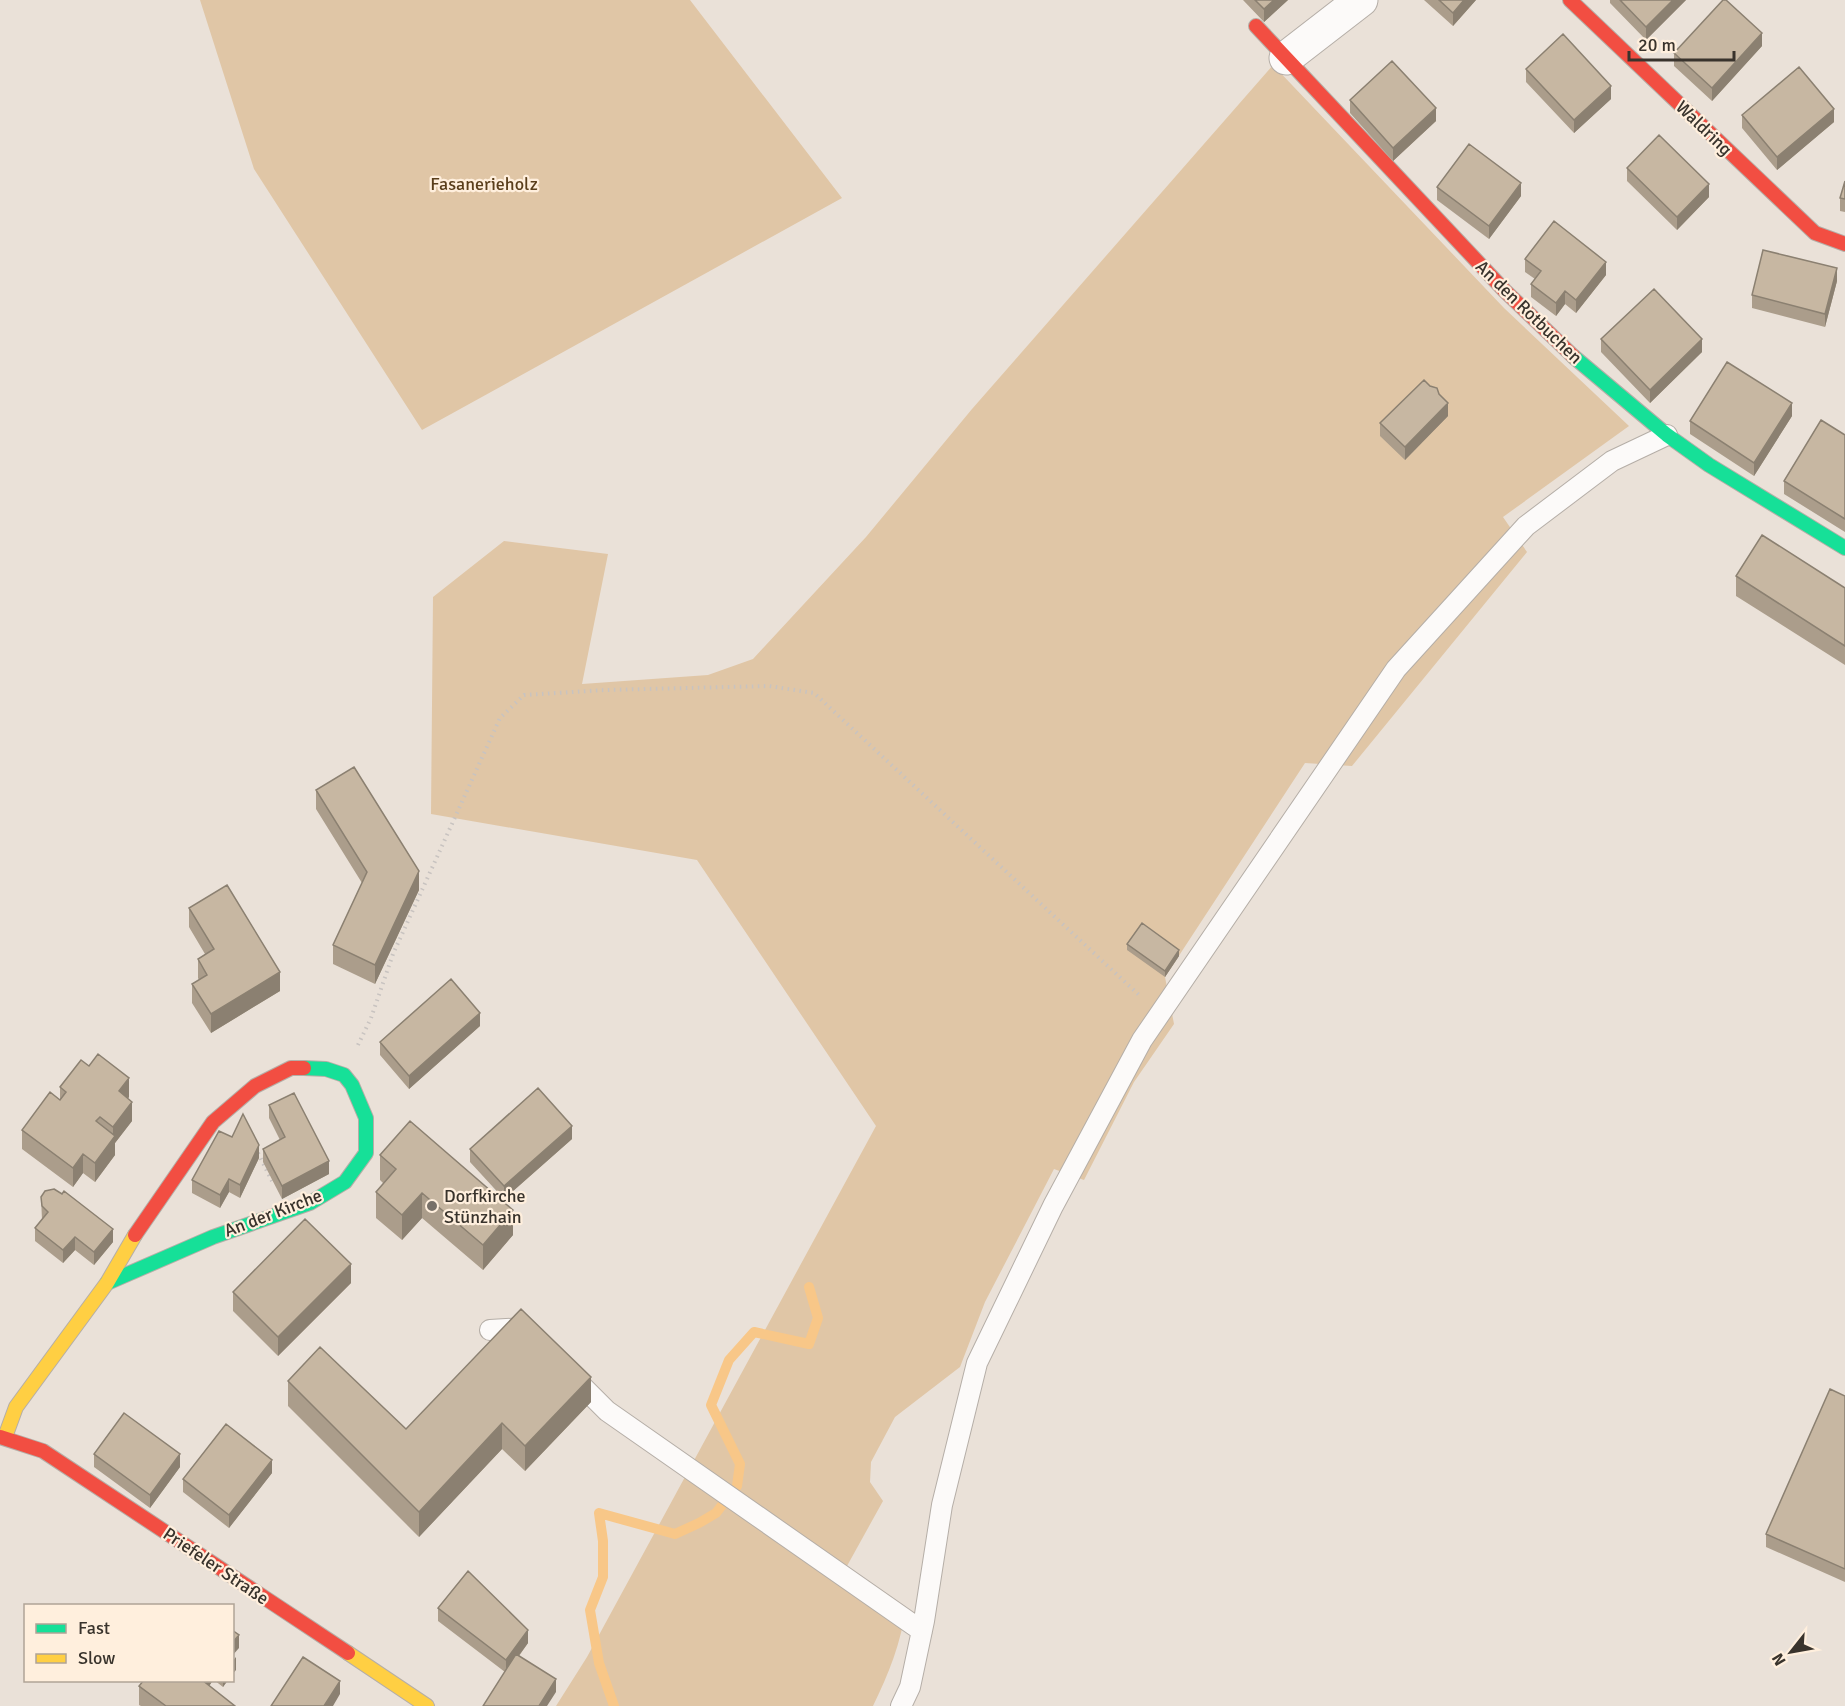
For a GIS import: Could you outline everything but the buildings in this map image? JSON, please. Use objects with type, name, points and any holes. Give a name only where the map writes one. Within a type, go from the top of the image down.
[{"type":"street","points":[[1286,58],[1361,0]]},
{"type":"street","name":"Waldring","points":[[1570,0],[1815,233],[1845,244]]},
{"type":"street","name":"An den Rotbuchen","points":[[1256,26],[1505,291],[1565,349],[1667,435],[1709,465],[1845,548]]},
{"type":"street","name":"An der Kirche","points":[[2,1437],[16,1407],[108,1283],[142,1224],[213,1122],[255,1086],[291,1068],[326,1069],[344,1075],[352,1085],[366,1118],[366,1153],[345,1182],[309,1203],[213,1237],[108,1283]]},
{"type":"street","name":"Priefeler Straße","points":[[2,1437],[43,1451],[427,1706]]},
{"type":"lane","points":[[901,1706],[910,1687],[922,1631],[942,1505],[977,1363],[1053,1206],[1142,1040],[1396,669],[1526,526],[1612,461],[1667,435]]},
{"type":"lane","points":[[490,1330],[524,1328],[540,1345]]},
{"type":"lane","points":[[557,1361],[607,1411],[922,1631]]},
{"type":"path","points":[[344,1075],[371,1018],[393,954],[500,718],[524,695],[605,690],[769,686],[814,693],[1160,1014]]},
{"type":"path","points":[[234,1104],[286,1211]]},
{"type":"green space","name":"Fasanerieholz","points":[[200,0],[690,0],[842,198],[422,430],[254,169]]},
{"type":"green space","points":[[1273,65],[1504,308],[1629,426],[1503,517],[1527,552],[1352,766],[1305,763],[1165,977],[1174,1024],[1134,1082],[1084,1180],[1054,1169],[985,1302],[960,1367],[895,1417],[871,1462],[870,1482],[883,1501],[847,1566],[906,1607],[894,1658],[873,1706],[556,1706],[587,1657],[876,1126],[697,860],[431,814],[433,597],[504,541],[608,554],[582,684],[708,675],[753,659],[866,537],[972,409]]},
{"type":"waterway","points":[[614,1706],[599,1663],[590,1610],[603,1577],[603,1541],[599,1513],[675,1534],[716,1513],[737,1486],[740,1464],[711,1405],[729,1360],[754,1332],[809,1344],[818,1318],[809,1287]]},
{"type":"traffic: fast","points":[[1574,357],[1667,435],[1709,465],[1845,548]]},
{"type":"traffic: fast","points":[[107,1283],[213,1237],[310,1203],[345,1182],[366,1153],[366,1118],[352,1085],[344,1075],[326,1069],[304,1068]]},
{"type":"traffic: slow","points":[[5,1437],[16,1407],[107,1283],[135,1235]]},
{"type":"traffic: slow","points":[[348,1653],[427,1706]]},
{"type":"traffic: jam","points":[[1570,0],[1815,233],[1845,244]]},
{"type":"traffic: jam","points":[[1256,26],[1505,291],[1574,357]]},
{"type":"traffic: jam","points":[[135,1235],[213,1122],[255,1086],[291,1068],[304,1068]]},
{"type":"traffic: jam","points":[[0,1437],[43,1451],[348,1653]]},
{"type":"place","name":"Dorfkirche Stünzhain","points":[[432,1206]]}]
